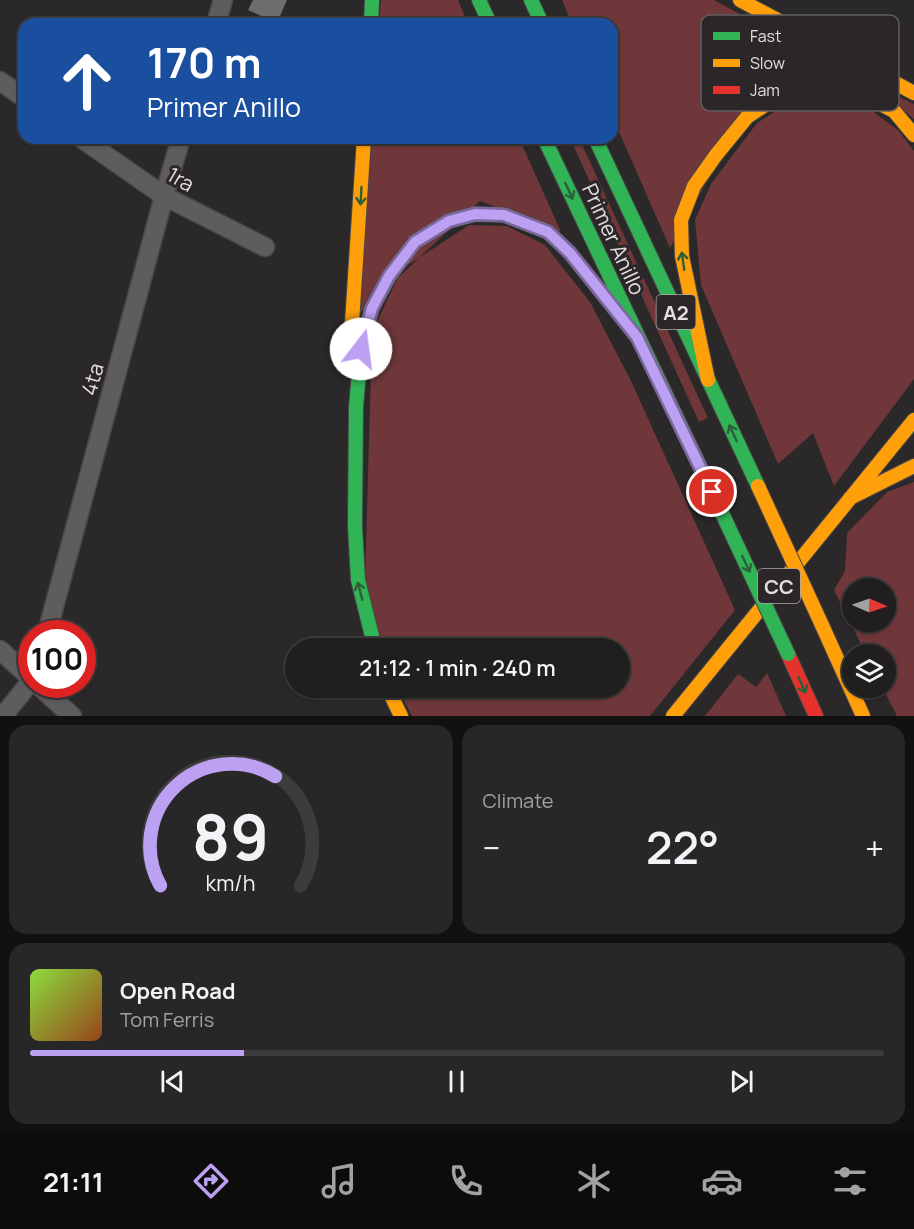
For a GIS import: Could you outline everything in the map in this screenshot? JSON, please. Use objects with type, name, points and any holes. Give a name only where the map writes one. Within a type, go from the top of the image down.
[{"type":"main road","points":[[370,18],[372,0]]},
{"type":"main road","points":[[479,0],[487,18]]},
{"type":"main road","points":[[531,0],[539,18]]},
{"type":"main road","points":[[740,0],[768,15]]},
{"type":"main road","points":[[899,85],[914,93]]},
{"type":"main road","points":[[708,380],[685,275],[681,220],[694,186],[747,117],[756,111]]},
{"type":"main road","points":[[894,111],[914,135]]},
{"type":"main road","points":[[342,457],[364,144]]},
{"type":"main road","name":"Primer Anillo","points":[[547,144],[816,716]]},
{"type":"main road","name":"Primer Anillo","points":[[598,144],[863,716]]},
{"type":"main road","points":[[372,638],[358,580],[355,537],[356,407],[361,349],[372,308],[389,276],[415,242],[449,221],[475,214],[504,215],[548,232],[570,253],[637,337]]},
{"type":"main road","name":"CC","points":[[673,716],[914,420]]},
{"type":"main road","points":[[850,498],[914,466]]},
{"type":"main road","points":[[346,582],[360,638]]},
{"type":"main road","points":[[378,698],[381,706]]},
{"type":"main road","points":[[392,698],[401,716]]},
{"type":"street","points":[[218,18],[223,0]]},
{"type":"street","points":[[0,81],[18,94]]},
{"type":"street","name":"1ra","points":[[90,144],[164,196],[265,248]]},
{"type":"street","name":"4ta","points":[[50,620],[179,144]]},
{"type":"street","points":[[0,650],[18,667]]},
{"type":"street","points":[[3,716],[18,697]]},
{"type":"street","points":[[52,698],[72,716]]},
{"type":"shaded area","points":[[381,0],[458,0],[466,18],[380,18]]},
{"type":"shaded area","points":[[562,0],[714,0],[742,15],[701,15],[701,111],[746,111],[670,248],[618,130],[618,18],[570,18]]},
{"type":"shaded area","points":[[899,97],[914,104],[914,119],[899,106]]},
{"type":"shaded area","points":[[776,111],[872,111],[898,130],[914,151],[914,379],[834,486],[813,433],[778,464],[701,285],[695,220],[711,184],[757,123]]},
{"type":"shaded area","points":[[370,144],[522,144],[561,232],[480,201],[358,315]]},
{"type":"shaded area","points":[[573,144],[582,144],[708,418],[699,422]]},
{"type":"shaded area","points":[[469,225],[507,226],[545,245],[590,302],[631,381],[735,610],[650,716],[412,716],[403,698],[630,698],[630,638],[380,638],[365,582],[372,332],[402,269]]},
{"type":"shaded area","points":[[914,482],[914,716],[897,716],[888,698],[896,698],[896,644],[861,644],[855,632],[896,632],[896,578],[842,578],[842,606],[834,590],[845,571],[847,533],[887,492]]},
{"type":"shaded area","points":[[767,673],[786,716],[705,716],[738,674],[756,687]]},
{"type":"building","points":[[253,0],[287,0],[279,18],[266,18],[248,10]]},
{"type":"traffic: fast","points":[[371,18],[372,0]]},
{"type":"traffic: fast","points":[[479,0],[487,18]]},
{"type":"traffic: fast","points":[[531,0],[539,18]]},
{"type":"traffic: fast","points":[[547,144],[721,511]]},
{"type":"traffic: fast","points":[[598,144],[758,486]]},
{"type":"traffic: fast","points":[[372,638],[358,580],[355,526],[356,407],[361,349],[372,308],[390,275]]},
{"type":"traffic: fast","points":[[721,511],[788,654]]},
{"type":"traffic: slow","points":[[740,0],[768,15]]},
{"type":"traffic: slow","points":[[899,85],[914,93]]},
{"type":"traffic: slow","points":[[708,380],[682,256],[681,220],[694,186],[747,117],[756,111]]},
{"type":"traffic: slow","points":[[894,111],[914,135]]},
{"type":"traffic: slow","points":[[351,338],[364,144]]},
{"type":"traffic: slow","points":[[390,275],[415,242],[449,221],[475,214],[504,215],[548,232],[570,253],[637,337]]},
{"type":"traffic: slow","points":[[673,716],[914,420]]},
{"type":"traffic: slow","points":[[850,498],[914,466]]},
{"type":"traffic: slow","points":[[758,486],[821,623]]},
{"type":"traffic: slow","points":[[821,623],[863,716]]},
{"type":"traffic: slow","points":[[392,698],[401,716]]},
{"type":"traffic: jam","points":[[788,654],[816,716]]},
{"type":"route","points":[[361,349],[372,308],[389,276],[415,242],[449,221],[475,214],[504,215],[548,232],[570,253],[637,337],[712,492]]}]
